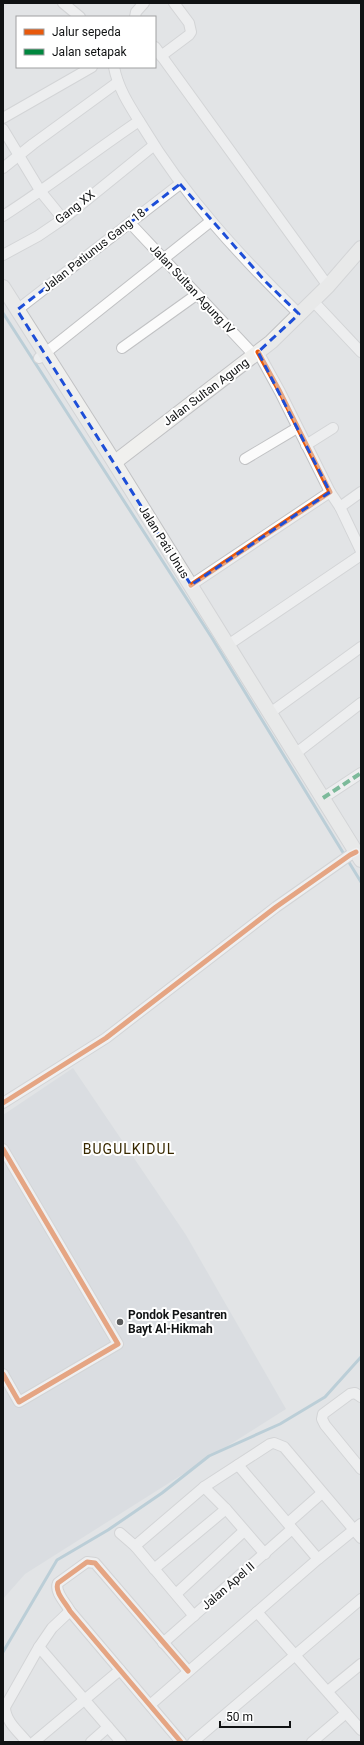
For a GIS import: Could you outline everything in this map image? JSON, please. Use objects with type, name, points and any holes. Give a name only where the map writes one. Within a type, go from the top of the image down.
[{"type":"main road","name":"Jalan Sultan Agung","points":[[114,462],[256,354],[294,320],[359,256]]},
{"type":"main road","name":"Jalan Pati Unus","points":[[3,287],[42,356],[114,462],[323,798],[353,857]]},
{"type":"street","points":[[63,3],[79,16]]},
{"type":"street","points":[[135,16],[136,12],[144,3]]},
{"type":"street","points":[[161,56],[191,32],[189,23],[174,3]]},
{"type":"street","points":[[156,48],[328,286]]},
{"type":"street","points":[[3,118],[90,68]]},
{"type":"street","points":[[114,68],[132,125],[175,187],[206,225],[266,282],[294,320]]},
{"type":"street","points":[[3,168],[19,154],[118,82]]},
{"type":"street","points":[[3,216],[41,192],[132,125]]},
{"type":"street","points":[[3,129],[41,192],[63,218]]},
{"type":"street","name":"Gang XX","points":[[3,255],[38,236],[149,150]]},
{"type":"street","name":"Jalan Patiunus Gang 18","points":[[17,310],[175,187]]},
{"type":"street","name":"Jalan Sultan Agung IV","points":[[130,223],[196,295],[256,354],[280,392],[297,428],[330,492],[340,507],[361,550]]},
{"type":"street","points":[[42,356],[206,225]]},
{"type":"street","points":[[122,348],[196,295]]},
{"type":"street","points":[[313,301],[361,352]]},
{"type":"street","points":[[245,459],[297,428]]},
{"type":"street","points":[[306,445],[333,428]]},
{"type":"street","points":[[191,585],[330,492]]},
{"type":"street","points":[[340,507],[361,492]]},
{"type":"street","points":[[228,645],[361,555]]},
{"type":"street","points":[[270,713],[361,647]]},
{"type":"street","points":[[295,754],[361,703]]},
{"type":"street","points":[[323,798],[361,773]]},
{"type":"street","points":[[3,1103],[106,1038],[276,908],[353,857]]},
{"type":"street","points":[[3,1150],[118,1344],[19,1402],[3,1374]]},
{"type":"street","points":[[361,1397],[355,1393],[350,1394],[323,1414],[322,1419],[325,1425],[361,1468]]},
{"type":"street","points":[[135,1546],[204,1487],[270,1444],[279,1444],[284,1447],[322,1493],[358,1527],[361,1538]]},
{"type":"street","points":[[238,1465],[318,1559]]},
{"type":"street","points":[[204,1487],[265,1554]]},
{"type":"street","name":"Jalan Apel II","points":[[163,1643],[265,1554],[322,1493]]},
{"type":"street","points":[[154,1569],[226,1510]]},
{"type":"street","points":[[150,1705],[318,1559],[358,1527]]},
{"type":"street","points":[[176,1594],[244,1531]]},
{"type":"street","points":[[120,1532],[135,1546],[194,1616]]},
{"type":"street","points":[[181,1742],[70,1611],[58,1591],[58,1583],[87,1562],[92,1562],[98,1566],[188,1671]]},
{"type":"street","points":[[193,1742],[361,1599]]},
{"type":"street","points":[[27,1742],[9,1721],[5,1712],[5,1707],[39,1647],[52,1628],[70,1611]]},
{"type":"street","points":[[257,1612],[361,1730]]},
{"type":"street","points":[[39,1647],[121,1742]]},
{"type":"street","points":[[328,1691],[361,1664]]},
{"type":"street","points":[[34,1742],[86,1701],[120,1670]]},
{"type":"street","points":[[312,1742],[346,1713]]},
{"type":"street","points":[[91,1742],[108,1727]]},
{"type":"highlighted area","points":[[180,184],[266,282],[299,314],[258,352],[330,492],[191,585],[17,310]]},
{"type":"shaded area","name":"Pondok Pesantren Bayt Al-Hikmah","points":[[73,1068],[186,1235],[286,1409],[25,1574],[3,1599],[3,1115]]},
{"type":"waterway","points":[[3,313],[212,638],[361,882]]},
{"type":"waterway","points":[[3,1652],[57,1560],[108,1530],[162,1493],[209,1456],[280,1424],[325,1397],[361,1357]]},
{"type":"marked path","points":[[323,798],[361,773]]},
{"type":"cycle path","points":[[191,585],[330,492],[280,392],[258,352]]},
{"type":"cycle path","points":[[3,1103],[106,1038],[276,907],[356,852]]},
{"type":"cycle path","points":[[3,1149],[118,1344],[19,1402],[3,1374]]},
{"type":"cycle path","points":[[181,1742],[70,1611],[59,1594],[57,1586],[58,1583],[87,1562],[95,1563],[188,1671]]},
{"type":"place","name":"Pondok Pesantren Bayt Al-Hikmah","points":[[120,1322]]},
{"type":"district","name":"BUGULKIDUL","points":[[129,1149]]}]
